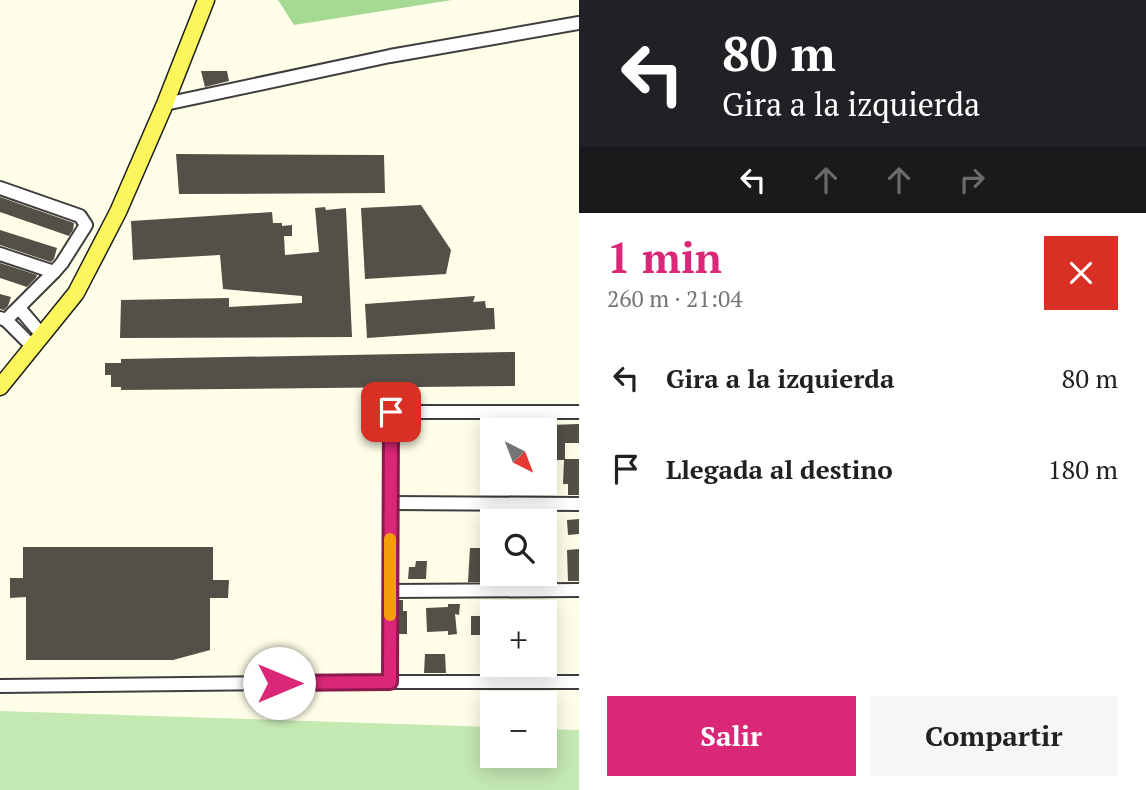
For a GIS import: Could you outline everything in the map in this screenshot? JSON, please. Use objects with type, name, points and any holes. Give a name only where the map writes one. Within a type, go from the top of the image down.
[{"type":"main road","points":[[0,387],[76,293],[118,212],[165,104],[203,1]]},
{"type":"street","points":[[165,104],[390,56],[579,23]]},
{"type":"street","points":[[0,188],[80,216],[86,225],[54,272],[19,308],[3,319],[37,341]]},
{"type":"street","points":[[0,254],[54,272]]},
{"type":"street","points":[[19,308],[37,341]]},
{"type":"street","points":[[390,682],[391,412],[579,412]]},
{"type":"street","points":[[390,503],[579,504]]},
{"type":"street","points":[[390,590],[579,590]]},
{"type":"street","points":[[0,686],[579,682]]},
{"type":"green space","points":[[278,0],[452,0],[294,25]]},
{"type":"green space","points":[[0,711],[480,727],[480,768],[557,768],[557,729],[579,730],[579,790],[0,790]]},
{"type":"building","points":[[201,71],[227,71],[229,81],[205,87]]},
{"type":"building","points":[[176,154],[384,155],[385,193],[179,194]]},
{"type":"building","points":[[0,197],[74,223],[73,230],[69,236],[0,212]]},
{"type":"building","points":[[421,205],[451,250],[446,274],[365,279],[361,208]]},
{"type":"building","points":[[325,207],[326,210],[346,208],[352,337],[120,338],[121,300],[229,298],[229,307],[302,303],[302,296],[223,289],[220,255],[133,260],[131,221],[272,212],[273,223],[292,225],[292,236],[284,236],[285,255],[319,252],[315,208]]},
{"type":"building","points":[[0,230],[57,248],[54,259],[51,262],[0,245]]},
{"type":"building","points":[[0,263],[37,275],[36,278],[27,287],[0,278]]},
{"type":"building","points":[[0,294],[11,297],[4,310],[0,309]]},
{"type":"building","points":[[475,296],[473,302],[485,301],[486,308],[494,308],[495,329],[367,338],[365,304]]},
{"type":"building","points":[[515,352],[515,386],[121,390],[121,387],[111,387],[111,375],[105,375],[105,363],[121,363],[121,359]]},
{"type":"building","points":[[579,424],[579,443],[565,443],[565,459],[579,459],[579,495],[568,495],[568,484],[563,484],[564,460],[557,460],[557,425]]},
{"type":"building","points":[[579,519],[579,534],[568,535],[567,520]]},
{"type":"building","points":[[23,547],[213,547],[213,580],[229,580],[228,598],[210,598],[210,650],[173,660],[26,660],[26,597],[10,598],[10,578],[23,578]]},
{"type":"building","points":[[470,548],[480,548],[480,582],[468,582]]},
{"type":"building","points":[[579,549],[579,581],[568,581],[567,550]]},
{"type":"building","points":[[416,561],[427,561],[426,579],[408,579],[409,567],[415,567]]},
{"type":"building","points":[[399,600],[403,600],[403,611],[407,611],[407,634],[399,634]]},
{"type":"building","points":[[448,604],[460,604],[459,615],[455,614],[457,634],[448,635],[448,631],[427,632],[426,608],[448,607]]},
{"type":"building","points":[[471,616],[480,616],[480,635],[471,635]]},
{"type":"building","points":[[425,654],[445,654],[446,673],[424,673]]},
{"type":"slow traffic","points":[[390,539],[390,615]]},
{"type":"route","points":[[279,683],[390,682],[391,412]]}]
